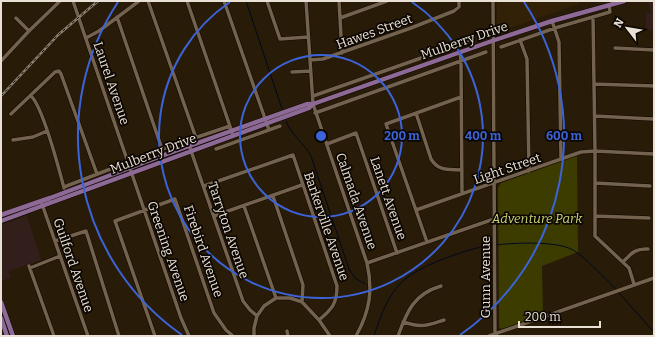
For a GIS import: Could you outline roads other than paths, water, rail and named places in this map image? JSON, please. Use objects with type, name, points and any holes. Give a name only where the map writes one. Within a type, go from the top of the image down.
[{"type":"main road","name":"Mulberry Drive","points":[[1,221],[66,192],[189,145],[232,130],[308,108],[313,104],[460,53],[492,40],[552,21],[624,1]]},
{"type":"main road","name":"Mulberry Drive","points":[[130,167],[190,151],[232,130]]},
{"type":"main road","name":"Mulberry Drive","points":[[1,215],[41,204]]},
{"type":"main road","points":[[1,302],[13,336]]},
{"type":"main road","points":[[1,318],[7,336]]},
{"type":"street","points":[[2,59],[60,1]]},
{"type":"street","name":"Laurel Avenue","points":[[73,1],[130,167]]},
{"type":"street","points":[[86,38],[99,31],[140,1]]},
{"type":"street","points":[[148,1],[196,138]]},
{"type":"street","points":[[31,96],[35,100],[48,131],[66,192],[97,174],[130,167],[162,149],[196,138],[232,130],[187,1]]},
{"type":"street","points":[[224,1],[269,130]]},
{"type":"street","points":[[267,1],[280,39],[308,37]]},
{"type":"street","name":"Calmada Avenue","points":[[306,1],[313,104],[315,113],[368,263],[371,279],[371,294],[363,324],[356,336]]},
{"type":"street","points":[[339,1],[342,53]]},
{"type":"street","points":[[340,18],[387,1]]},
{"type":"street","name":"Hawes Street","points":[[310,60],[323,60],[454,11],[459,7],[459,1]]},
{"type":"street","name":"Gunn Avenue","points":[[492,1],[495,335]]},
{"type":"street","name":"Mulberry Drive","points":[[501,47],[555,28],[610,12],[609,5]]},
{"type":"street","points":[[117,17],[162,149]]},
{"type":"street","points":[[594,17],[595,236],[629,268],[634,284]]},
{"type":"street","points":[[16,18],[29,31]]},
{"type":"street","points":[[552,21],[560,42],[561,159]]},
{"type":"street","points":[[313,96],[469,40]]},
{"type":"street","points":[[520,40],[527,59],[528,171]]},
{"type":"street","points":[[615,48],[654,50]]},
{"type":"street","name":"Mulberry Drive","points":[[315,113],[486,52]]},
{"type":"street","points":[[460,53],[462,194]]},
{"type":"street","points":[[11,114],[55,72],[59,71],[69,98],[75,109],[97,174]]},
{"type":"street","points":[[292,72],[311,71]]},
{"type":"street","points":[[594,84],[654,86]]},
{"type":"street","points":[[427,242],[386,124],[461,97]]},
{"type":"street","points":[[416,113],[431,159],[435,165],[441,169],[462,170]]},
{"type":"street","points":[[595,116],[653,119]]},
{"type":"street","points":[[216,149],[280,126]]},
{"type":"street","points":[[13,140],[33,137],[48,131]]},
{"type":"street","name":"Lanett Avenue","points":[[327,144],[356,133],[397,253]]},
{"type":"street","name":"Tarryton Avenue","points":[[189,145],[243,301],[250,310],[258,316]]},
{"type":"street","name":"Light Street","points":[[416,210],[581,152],[595,151],[654,154]]},
{"type":"street","name":"Barkerville Avenue","points":[[204,186],[293,155],[337,286],[335,305],[319,320]]},
{"type":"street","name":"Greening Avenue","points":[[130,167],[182,318],[190,336]]},
{"type":"street","points":[[595,183],[650,186]]},
{"type":"street","points":[[214,216],[302,185]]},
{"type":"street","points":[[273,196],[303,285],[302,302]]},
{"type":"street","name":"Firebird Avenue","points":[[145,211],[175,198],[214,313],[226,330],[233,336]]},
{"type":"street","name":"Guilford Avenue","points":[[41,204],[88,336]]},
{"type":"street","points":[[244,206],[276,298]]},
{"type":"street","points":[[145,211],[115,220],[155,336]]},
{"type":"street","points":[[595,216],[649,218]]},
{"type":"street","points":[[368,263],[494,219]]},
{"type":"street","points":[[55,241],[86,231],[119,336]]},
{"type":"street","points":[[623,262],[633,251],[641,248],[648,249]]},
{"type":"street","points":[[54,336],[29,267],[60,256]]},
{"type":"street","points":[[489,336],[654,278]]},
{"type":"street","points":[[398,336],[407,313],[417,299],[432,289],[441,286]]},
{"type":"street","points":[[254,336],[254,328],[258,316],[264,306],[276,298],[290,298],[302,302],[319,320],[330,336]]},
{"type":"street","points":[[403,322],[426,326],[444,320]]},
{"type":"street","points":[[287,331],[288,336]]},
{"type":"waterway","points":[[246,1],[282,109]]},
{"type":"waterway","points":[[286,121],[291,131],[311,156],[349,269],[355,278],[365,284]]},
{"type":"waterway","points":[[374,336],[382,313],[389,299],[404,280],[419,270],[437,262],[465,251],[483,247],[524,243],[552,244],[564,247],[573,250],[584,258],[616,289]]},
{"type":"waterway","points":[[618,292],[654,332]]},
{"type":"railway","points":[[1,96],[58,35],[98,1]]},
{"type":"park label","name":"Adventure Park","points":[[537,218]]}]
